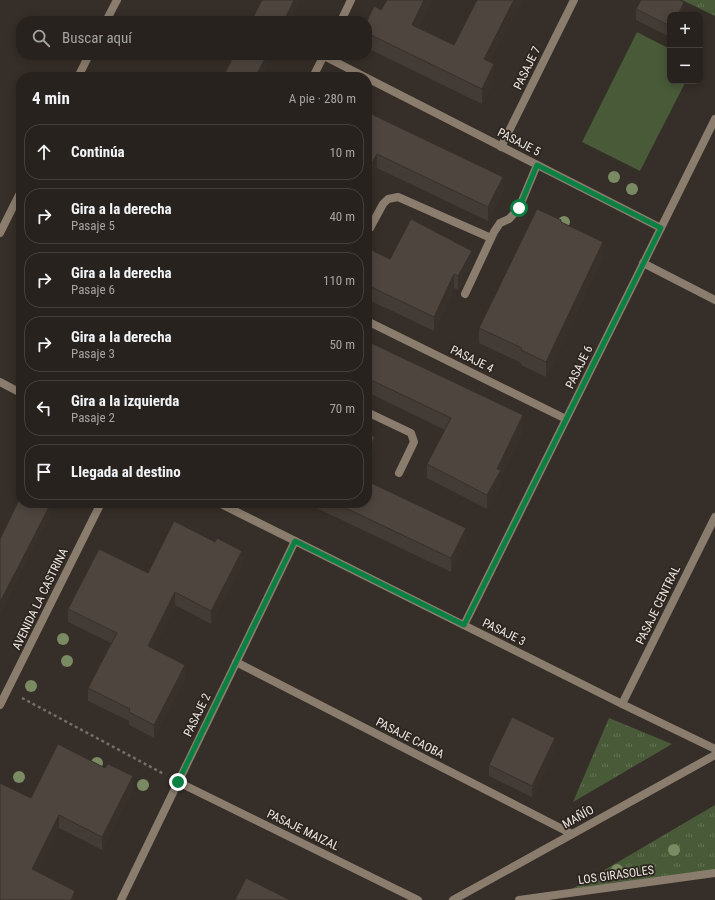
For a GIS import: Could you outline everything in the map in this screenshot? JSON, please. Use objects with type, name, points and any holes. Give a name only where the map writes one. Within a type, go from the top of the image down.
[{"type":"street","points":[[109,16],[117,0]]},
{"type":"street","points":[[343,16],[351,0]]},
{"type":"street","name":"PASAJE 7","points":[[501,147],[574,0]]},
{"type":"street","points":[[80,72],[86,60]]},
{"type":"street","points":[[316,72],[322,60]]},
{"type":"street","name":"PASAJE 5","points":[[333,60],[355,72]]},
{"type":"street","name":"PASAJE 5","points":[[372,81],[661,228]]},
{"type":"street","name":"PASAJE 6","points":[[464,625],[715,119]]},
{"type":"street","points":[[465,294],[491,238],[500,223],[509,219],[519,208],[537,165]]},
{"type":"street","points":[[372,224],[383,204],[388,199],[398,197],[491,238]]},
{"type":"street","points":[[0,233],[16,201]]},
{"type":"street","points":[[643,263],[715,300]]},
{"type":"street","name":"PASAJE 4","points":[[372,323],[566,419]]},
{"type":"street","points":[[0,382],[16,390]]},
{"type":"street","points":[[372,414],[411,433],[414,442],[399,473]]},
{"type":"street","name":"AVENIDA LA CASTRINA","points":[[0,705],[98,508]]},
{"type":"street","name":"PASAJE 3","points":[[230,508],[622,704],[715,748]]},
{"type":"street","name":"PASAJE CENTRAL","points":[[622,704],[715,517]]},
{"type":"street","name":"PASAJE 2","points":[[121,900],[295,541]]},
{"type":"street","name":"PASAJE CAOBA","points":[[236,662],[572,834]]},
{"type":"street","name":"MAÑÍO","points":[[453,900],[715,756]]},
{"type":"street","name":"PASAJE MAIZAL","points":[[178,782],[418,900]]},
{"type":"street","name":"LOS GIRASOLES","points":[[520,900],[715,873]]},
{"type":"path","points":[[8,690],[178,782]]},
{"type":"green space","points":[[682,0],[715,0],[715,16]]},
{"type":"green space","points":[[637,32],[667,47],[667,84],[684,84],[640,171],[582,142]]},
{"type":"green space","points":[[609,718],[672,744],[573,802]]},
{"type":"green space","points":[[715,805],[715,871],[572,889]]},
{"type":"building","points":[[262,0],[294,0],[286,16],[254,16]]},
{"type":"building","points":[[387,0],[424,0],[412,25],[454,45],[477,0],[514,0],[484,59],[494,64],[482,89],[372,35],[372,16],[369,16],[374,6],[381,10]]},
{"type":"building","points":[[641,0],[680,0],[684,2],[679,12],[667,12],[667,24],[636,9]]},
{"type":"building","points":[[232,60],[264,60],[258,72],[226,72]]},
{"type":"building","points":[[372,114],[503,177],[488,207],[377,154],[372,163]]},
{"type":"building","points":[[537,209],[603,242],[546,362],[521,350],[522,348],[479,328]]},
{"type":"building","points":[[411,219],[472,251],[458,276],[454,274],[434,317],[372,287],[372,250],[390,259]]},
{"type":"building","points":[[372,343],[523,415],[497,469],[501,470],[487,495],[427,464],[451,418],[372,380]]},
{"type":"building","points":[[372,435],[375,437],[372,443]]},
{"type":"building","points":[[372,483],[466,528],[451,558],[346,508],[372,508]]},
{"type":"building","points":[[16,506],[16,508],[48,508],[0,602],[0,539]]},
{"type":"building","points":[[174,521],[215,542],[217,538],[242,551],[211,611],[175,592],[148,646],[185,665],[154,725],[129,712],[130,709],[88,688],[117,633],[68,609],[99,549],[148,573]]},
{"type":"building","points":[[512,717],[555,738],[532,786],[489,765]]},
{"type":"building","points":[[58,744],[105,768],[108,764],[133,776],[102,837],[59,815],[32,869],[75,891],[71,900],[0,900],[0,783],[31,798]]},
{"type":"building","points":[[246,878],[290,900],[235,900]]},
{"type":"route","points":[[178,782],[295,541],[464,625],[661,228],[537,165],[519,208]]}]
